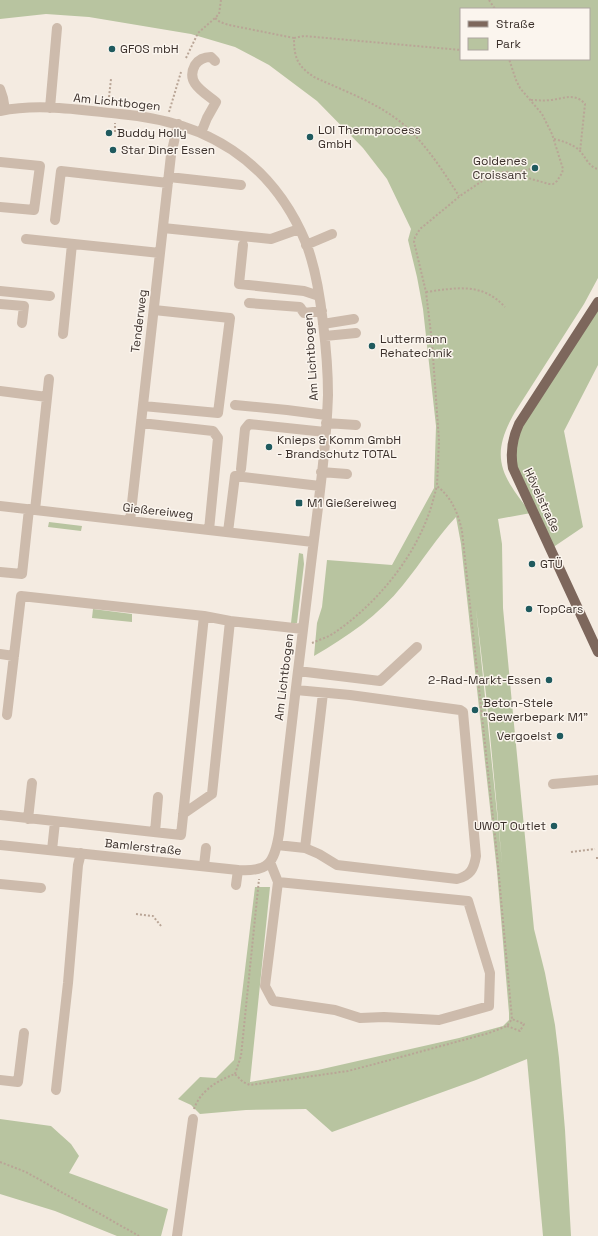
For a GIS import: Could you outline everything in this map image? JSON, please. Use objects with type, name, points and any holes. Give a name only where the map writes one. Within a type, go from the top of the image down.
[{"type":"main road","name":"Hövelstraße","points":[[598,302],[519,424],[512,440],[511,452],[513,468],[598,652]]},
{"type":"street","points":[[50,108],[57,28]]},
{"type":"street","points":[[201,133],[216,102],[193,82],[193,70],[199,60],[205,57],[211,57],[215,60]]},
{"type":"street","points":[[0,89],[3,98],[3,111]]},
{"type":"street","name":"Am Lichtbogen","points":[[3,111],[23,108],[50,108],[137,115],[178,124],[201,133],[231,149],[261,174],[273,187],[293,217],[306,245],[316,278],[322,311],[328,394],[320,486],[296,690],[274,853]]},
{"type":"street","name":"Tenderweg","points":[[130,521],[171,155],[178,124]]},
{"type":"street","points":[[0,162],[40,166],[34,210],[0,207]]},
{"type":"street","points":[[55,220],[61,171],[241,185]]},
{"type":"street","points":[[163,228],[271,239],[299,229]]},
{"type":"street","points":[[306,245],[332,234]]},
{"type":"street","points":[[26,239],[160,253]]},
{"type":"street","points":[[63,334],[72,244]]},
{"type":"street","points":[[243,245],[239,284],[304,291],[319,296]]},
{"type":"street","points":[[0,291],[50,296]]},
{"type":"street","points":[[249,303],[300,307],[304,313],[322,311]]},
{"type":"street","points":[[0,304],[24,306],[22,323]]},
{"type":"street","points":[[143,406],[218,413],[230,318],[154,310]]},
{"type":"street","points":[[323,324],[354,319]]},
{"type":"street","points":[[325,336],[356,333]]},
{"type":"street","points":[[0,572],[22,574],[49,379]]},
{"type":"street","points":[[0,391],[47,396]]},
{"type":"street","points":[[235,405],[287,410],[326,423]]},
{"type":"street","points":[[141,423],[213,432],[218,438],[209,530]]},
{"type":"street","points":[[241,469],[245,429],[249,424],[356,424]]},
{"type":"street","points":[[321,472],[347,474]]},
{"type":"street","points":[[228,532],[235,476],[320,486]]},
{"type":"street","name":"Gießereiweg","points":[[0,506],[313,542]]},
{"type":"street","points":[[7,715],[20,596],[204,616],[230,621],[303,629]]},
{"type":"street","points":[[0,815],[181,835],[204,616]]},
{"type":"street","points":[[183,814],[212,794],[230,621]]},
{"type":"street","points":[[298,671],[380,681],[417,647]]},
{"type":"street","points":[[0,654],[14,656]]},
{"type":"street","points":[[259,870],[274,853],[306,848],[319,854],[337,866],[457,879],[469,875],[474,865],[476,856],[463,712],[460,710],[296,690]]},
{"type":"street","points":[[306,848],[323,693]]},
{"type":"street","points":[[553,784],[598,780]]},
{"type":"street","points":[[28,819],[32,783]]},
{"type":"street","points":[[155,832],[158,797]]},
{"type":"street","points":[[52,850],[55,822]]},
{"type":"street","name":"Bamlerstraße","points":[[0,845],[238,870],[259,870]]},
{"type":"street","points":[[204,866],[206,848]]},
{"type":"street","points":[[56,1090],[80,853]]},
{"type":"street","points":[[274,853],[278,882],[265,986],[273,1001],[335,1010],[360,1018],[439,1020],[489,1006],[490,973],[468,901],[278,882]]},
{"type":"street","points":[[236,885],[238,870]]},
{"type":"street","points":[[0,884],[41,888]]},
{"type":"street","points":[[0,1080],[18,1082],[24,1033]]},
{"type":"street","points":[[177,1236],[192,1119]]},
{"type":"path","points":[[221,0],[219,14],[215,18],[220,22],[229,25],[294,38],[304,36],[460,50]]},
{"type":"path","points":[[294,38],[295,56],[302,68],[314,77],[381,109],[402,124],[428,151],[460,196]]},
{"type":"path","points":[[312,643],[333,634],[351,621],[390,583],[406,559],[426,521],[437,486],[439,429],[432,342],[426,292],[415,247],[415,237],[420,230],[460,196],[491,175],[502,172],[545,184],[553,184],[562,173],[563,169],[554,139],[542,114],[526,96],[516,80],[509,60]]},
{"type":"path","points":[[109,97],[111,79]]},
{"type":"path","points":[[530,100],[550,100],[570,97],[577,98],[585,104],[580,152]]},
{"type":"path","points":[[115,126],[115,132]]},
{"type":"path","points":[[554,139],[566,142],[580,152],[592,166],[598,169]]},
{"type":"path","points":[[511,174],[535,168]]},
{"type":"path","points":[[426,292],[461,288],[474,289],[491,294],[505,307]]},
{"type":"path","points":[[235,1074],[243,1082],[250,1085],[331,1074],[395,1059],[488,1033],[507,1026],[512,1019],[497,855],[462,531],[457,512],[452,502],[437,486]]},
{"type":"path","points":[[571,852],[595,849]]},
{"type":"path","points":[[192,1119],[200,1097],[206,1090],[219,1081],[235,1074],[241,1056],[259,893],[259,870]]},
{"type":"path","points":[[136,914],[153,916],[161,926]]},
{"type":"path","points":[[507,1026],[520,1031],[524,1024],[512,1019]]},
{"type":"path","points":[[0,1162],[26,1172],[139,1236]]},
{"type":"green space","points":[[0,0],[598,0],[598,278],[584,304],[515,412],[502,441],[502,465],[506,476],[512,488],[531,513],[498,519],[502,544],[503,608],[534,929],[545,973],[555,1025],[559,1058],[571,1236],[543,1236],[527,1059],[476,1080],[332,1132],[306,1109],[246,1110],[200,1114],[191,1105],[178,1099],[200,1077],[216,1078],[234,1060],[255,887],[270,887],[250,1082],[318,1070],[459,1038],[503,1026],[509,1020],[497,871],[461,544],[456,517],[442,533],[403,585],[384,606],[362,625],[314,656],[317,623],[322,607],[327,560],[392,565],[434,488],[436,426],[423,309],[408,240],[411,229],[387,179],[363,148],[317,101],[269,65],[235,47],[191,34],[89,17],[46,14],[0,19]],"holes":[[[476,609],[487,703],[502,862]]]},
{"type":"green space","points":[[598,305],[598,365],[564,431],[583,527],[552,548],[514,467],[518,432]]},
{"type":"green space","points":[[49,522],[82,526],[81,531],[48,527]]},
{"type":"green space","points":[[299,553],[303,554],[304,564],[297,623],[291,623]]},
{"type":"green space","points":[[93,609],[132,614],[132,622],[92,618]]},
{"type":"green space","points":[[0,1119],[51,1126],[71,1144],[79,1156],[69,1173],[168,1209],[161,1236],[117,1236],[55,1211],[0,1194]]},
{"type":"place","name":"GFOS mbH","points":[[112,49]]},
{"type":"place","name":"Buddy Holly","points":[[109,133]]},
{"type":"place","name":"LOI Thermprocess GmbH","points":[[310,137]]},
{"type":"place","name":"Star Diner Essen","points":[[113,150]]},
{"type":"place","name":"Goldenes Croissant","points":[[535,168]]},
{"type":"place","name":"Luttermann Rehatechnik","points":[[372,346]]},
{"type":"place","name":"Knieps & Komm GmbH - Brandschutz TOTAL","points":[[269,447]]},
{"type":"place","name":"M1 Gießereiweg","points":[[299,503]]},
{"type":"place","name":"GTÜ","points":[[532,564]]},
{"type":"place","name":"TopCars","points":[[529,609]]},
{"type":"place","name":"2-Rad-Markt-Essen","points":[[549,680]]},
{"type":"place","name":"Beton-Stele \"Gewerbepark M1\"","points":[[475,710]]},
{"type":"place","name":"Vergoelst","points":[[560,736]]},
{"type":"place","name":"UWOT Outlet","points":[[554,826]]}]
